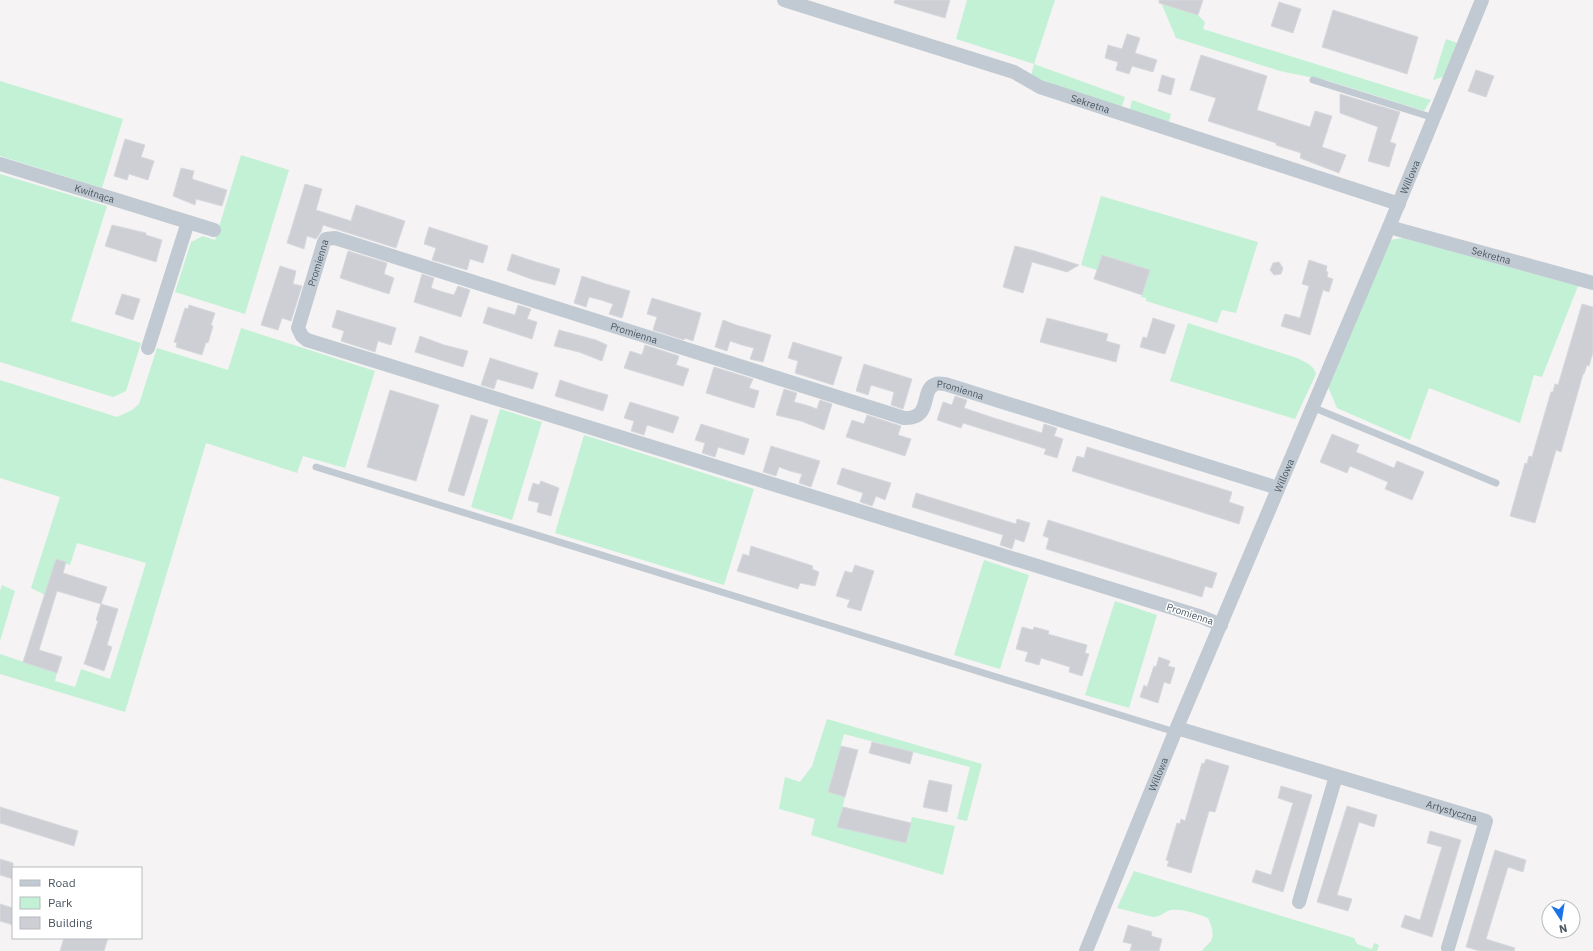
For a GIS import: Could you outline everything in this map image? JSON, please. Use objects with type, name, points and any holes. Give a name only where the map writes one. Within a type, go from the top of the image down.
[{"type":"street","name":"Sekretna","points":[[784,0],[1014,72],[1040,87],[1399,204]]},
{"type":"street","name":"Willowa","points":[[1086,951],[1176,730],[1399,204],[1482,0]]},
{"type":"street","name":"Kwitnąca","points":[[0,164],[214,230]]},
{"type":"street","points":[[148,348],[188,222]]},
{"type":"street","name":"Sekretna","points":[[1389,227],[1593,283]]},
{"type":"street","name":"Promienna","points":[[1221,625],[1202,617],[307,340],[302,336],[298,328],[324,242],[326,239],[335,238],[904,418],[915,417],[921,413],[928,392],[932,386],[935,384],[945,384],[1278,488]]},
{"type":"street","name":"Artystyczna","points":[[1176,730],[1486,821],[1448,948]]},
{"type":"street","points":[[1299,902],[1336,776]]},
{"type":"lane","points":[[1313,80],[1434,118]]},
{"type":"lane","points":[[1312,407],[1496,483]]},
{"type":"lane","points":[[316,467],[1176,730]]},
{"type":"green space","points":[[967,0],[1055,0],[1034,64],[956,39]]},
{"type":"green space","points":[[1160,0],[1198,15],[1205,22],[1203,29],[1431,100],[1424,111],[1329,81],[1280,71],[1176,38]]},
{"type":"green space","points":[[1446,39],[1457,43],[1443,77],[1433,80]]},
{"type":"green space","points":[[1034,64],[1125,97],[1122,106],[1117,107],[1031,76]]},
{"type":"green space","points":[[0,81],[123,119],[102,188],[0,156]]},
{"type":"green space","points":[[1132,100],[1171,114],[1168,125],[1130,109]]},
{"type":"green space","points":[[241,155],[289,170],[245,314],[175,292],[191,242],[203,236],[215,240]]},
{"type":"green space","points":[[0,174],[107,206],[71,321],[141,343],[126,391],[113,397],[0,362]]},
{"type":"green space","points":[[1101,196],[1258,242],[1236,313],[1222,310],[1217,323],[1146,301],[1146,298],[1141,297],[1150,270],[1102,255],[1097,270],[1081,265]]},
{"type":"green space","points":[[1403,238],[1578,286],[1542,377],[1534,375],[1520,423],[1429,388],[1410,440],[1337,408],[1328,387],[1389,240]]},
{"type":"green space","points":[[1188,323],[1297,358],[1311,366],[1316,374],[1295,419],[1170,381]]},
{"type":"green space","points":[[241,328],[375,371],[345,468],[303,456],[297,473],[206,443],[125,712],[0,674],[0,654],[57,673],[55,681],[75,687],[81,669],[110,679],[146,563],[77,543],[70,565],[56,561],[45,595],[31,588],[60,497],[0,478],[0,380],[117,417],[132,410],[139,404],[157,348],[228,370]]},
{"type":"green space","points":[[500,409],[542,422],[512,520],[471,507]]},
{"type":"green space","points":[[584,435],[754,489],[724,585],[555,533]]},
{"type":"green space","points":[[984,560],[1029,575],[1000,669],[954,655]]},
{"type":"green space","points":[[2,585],[15,591],[0,641],[0,591]]},
{"type":"green space","points":[[1115,601],[1157,615],[1129,708],[1085,695]]},
{"type":"green space","points":[[827,719],[982,764],[967,821],[957,819],[970,767],[844,734],[828,792],[845,797],[838,827],[906,843],[912,817],[955,826],[943,875],[811,835],[815,819],[779,809],[785,777],[800,782],[812,766]]},
{"type":"green space","points":[[1134,871],[1354,938],[1357,944],[1372,949],[1374,943],[1379,945],[1377,951],[1202,951],[1211,941],[1213,935],[1208,918],[1177,910],[1168,911],[1159,916],[1153,917],[1117,908]]},
{"type":"building","points":[[895,0],[950,0],[945,18],[894,3]]},
{"type":"building","points":[[1159,0],[1203,0],[1198,15],[1159,3]]},
{"type":"building","points":[[1279,2],[1301,9],[1293,33],[1271,26]]},
{"type":"building","points":[[1333,10],[1418,37],[1407,74],[1322,47]]},
{"type":"building","points":[[1127,34],[1140,38],[1135,53],[1157,60],[1153,72],[1132,66],[1129,74],[1116,70],[1118,62],[1105,58],[1108,45],[1122,49]]},
{"type":"building","points":[[1201,55],[1267,76],[1257,110],[1310,127],[1315,111],[1332,116],[1322,147],[1346,155],[1339,173],[1300,158],[1301,153],[1276,145],[1276,143],[1208,121],[1216,98],[1190,90]]},
{"type":"building","points":[[1476,70],[1494,76],[1486,97],[1468,91]]},
{"type":"building","points":[[1162,75],[1175,79],[1171,95],[1158,91]]},
{"type":"building","points":[[1340,94],[1400,112],[1390,142],[1396,144],[1389,167],[1368,161],[1378,127],[1340,113]]},
{"type":"building","points":[[125,139],[145,145],[141,157],[154,161],[148,180],[129,174],[127,180],[114,176]]},
{"type":"building","points":[[181,168],[194,171],[192,179],[227,190],[222,206],[196,199],[195,205],[173,196]]},
{"type":"building","points":[[305,184],[322,189],[316,210],[351,221],[356,205],[405,221],[396,248],[323,225],[321,232],[316,239],[307,236],[304,249],[287,243]]},
{"type":"building","points":[[112,225],[146,233],[146,235],[162,240],[156,262],[105,246]]},
{"type":"building","points":[[429,227],[488,246],[483,263],[470,259],[467,270],[432,260],[436,248],[424,244]]},
{"type":"building","points":[[1015,246],[1079,265],[1067,272],[1032,262],[1023,293],[1003,287]]},
{"type":"building","points":[[348,251],[387,263],[384,274],[394,278],[389,294],[340,278]]},
{"type":"building","points":[[512,254],[560,269],[555,285],[531,279],[507,270]]},
{"type":"building","points":[[1102,255],[1150,270],[1142,295],[1094,279]]},
{"type":"building","points":[[1309,260],[1327,266],[1327,277],[1333,279],[1329,292],[1323,290],[1310,335],[1281,326],[1285,314],[1300,318],[1309,286],[1302,284]]},
{"type":"building","points":[[1279,262],[1283,268],[1281,274],[1274,275],[1270,270],[1273,263]]},
{"type":"building","points":[[280,266],[296,271],[293,284],[302,286],[291,321],[282,318],[278,330],[261,325]]},
{"type":"building","points":[[422,274],[434,278],[431,288],[443,292],[454,295],[458,286],[470,290],[461,317],[414,302]]},
{"type":"building","points":[[582,276],[630,291],[622,318],[609,314],[613,304],[601,300],[589,297],[586,307],[574,303]]},
{"type":"building","points":[[122,294],[140,299],[133,320],[115,314]]},
{"type":"building","points":[[652,298],[701,313],[693,341],[685,338],[684,340],[653,330],[657,317],[647,314]]},
{"type":"building","points":[[1582,304],[1593,307],[1593,352],[1589,366],[1587,365],[1583,374],[1561,452],[1556,450],[1535,523],[1510,516],[1525,463],[1527,464],[1529,456],[1532,457],[1551,392],[1553,392],[1555,384],[1558,385]]},
{"type":"building","points":[[189,305],[215,313],[208,343],[206,342],[202,355],[176,347],[177,343],[174,342],[185,308],[188,309]]},
{"type":"building","points":[[518,305],[531,309],[527,319],[537,322],[532,339],[483,323],[488,307],[515,315]]},
{"type":"building","points":[[337,310],[396,328],[391,345],[378,341],[375,352],[341,341],[344,331],[332,327]]},
{"type":"building","points":[[1047,318],[1108,334],[1106,341],[1120,345],[1116,362],[1040,342]]},
{"type":"building","points":[[1153,318],[1175,325],[1165,354],[1140,347],[1143,337],[1147,338]]},
{"type":"building","points":[[723,320],[771,335],[763,362],[750,359],[754,348],[730,341],[727,351],[715,347]]},
{"type":"building","points":[[559,330],[596,340],[607,345],[602,361],[579,352],[554,346]]},
{"type":"building","points":[[420,336],[444,345],[468,351],[463,367],[415,352]]},
{"type":"building","points":[[793,342],[842,357],[833,385],[795,373],[798,361],[788,358]]},
{"type":"building","points":[[645,345],[679,356],[676,365],[689,369],[683,386],[624,368],[630,351],[642,355]]},
{"type":"building","points":[[490,358],[538,373],[533,389],[497,379],[494,389],[481,385]]},
{"type":"building","points":[[864,364],[912,379],[903,409],[891,405],[894,392],[871,385],[868,395],[856,391]]},
{"type":"building","points":[[714,367],[753,379],[749,388],[759,391],[754,408],[706,393]]},
{"type":"building","points":[[560,380],[608,395],[603,411],[555,396]]},
{"type":"building","points":[[784,389],[797,393],[794,402],[817,409],[820,400],[832,404],[824,430],[801,421],[776,415]]},
{"type":"building","points":[[390,390],[439,405],[416,481],[367,467]]},
{"type":"building","points":[[955,396],[967,400],[964,408],[1042,433],[1044,424],[1057,428],[1054,436],[1063,439],[1057,458],[1044,454],[1046,449],[963,423],[961,428],[937,420],[943,402],[952,405]]},
{"type":"building","points":[[630,402],[679,417],[673,433],[647,425],[644,435],[631,431],[634,421],[624,418]]},
{"type":"building","points":[[471,415],[488,420],[464,496],[448,491]]},
{"type":"building","points":[[867,415],[901,426],[898,435],[911,439],[905,456],[846,437],[852,420],[864,424]]},
{"type":"building","points":[[701,424],[749,439],[744,455],[718,447],[715,457],[702,453],[705,443],[695,440]]},
{"type":"building","points":[[1332,434],[1359,445],[1356,452],[1394,468],[1397,461],[1424,472],[1412,500],[1385,489],[1388,482],[1350,466],[1347,473],[1320,462]]},
{"type":"building","points":[[771,446],[820,461],[811,487],[799,483],[802,474],[779,467],[776,476],[763,472]]},
{"type":"building","points":[[1087,447],[1232,492],[1229,502],[1244,507],[1239,524],[1072,471],[1077,456],[1084,458]]},
{"type":"building","points":[[842,468],[891,483],[885,500],[876,496],[872,506],[860,502],[863,493],[837,484]]},
{"type":"building","points":[[541,481],[559,488],[551,516],[537,512],[539,503],[528,500],[533,483],[539,485]]},
{"type":"building","points":[[916,493],[1016,524],[1017,519],[1030,523],[1024,542],[1015,539],[1012,549],[1000,545],[1003,535],[912,507]]},
{"type":"building","points":[[1048,520],[1217,573],[1212,588],[1205,586],[1202,597],[1046,549],[1049,538],[1043,536]]},
{"type":"building","points":[[751,546],[813,566],[812,569],[819,572],[815,586],[800,583],[798,589],[737,571],[743,554],[749,556]]},
{"type":"building","points":[[56,559],[66,562],[63,573],[107,587],[101,604],[57,591],[39,650],[62,657],[57,673],[23,662]]},
{"type":"building","points":[[855,565],[874,571],[861,611],[847,607],[850,600],[836,596],[845,571],[852,573]]},
{"type":"building","points":[[101,604],[118,609],[107,645],[112,647],[104,671],[84,664],[98,621],[96,620]]},
{"type":"building","points":[[1022,627],[1033,630],[1034,627],[1049,631],[1048,634],[1087,645],[1085,653],[1089,654],[1082,676],[1069,672],[1070,667],[1041,658],[1039,665],[1025,661],[1028,652],[1016,649]]},
{"type":"building","points":[[1159,657],[1170,661],[1168,666],[1175,668],[1170,684],[1164,682],[1158,703],[1140,697],[1144,685],[1147,687],[1154,666],[1156,667]]},
{"type":"building","points":[[872,742],[913,752],[910,764],[869,753]]},
{"type":"building","points":[[841,746],[858,750],[845,797],[828,792]]},
{"type":"building","points":[[1206,759],[1229,766],[1215,812],[1209,811],[1191,873],[1167,866],[1169,861],[1166,860],[1177,823],[1180,824],[1181,819],[1185,821],[1202,763],[1204,764]]},
{"type":"building","points":[[929,780],[952,785],[947,812],[923,807]]},
{"type":"building","points":[[1281,786],[1312,795],[1283,892],[1252,882],[1256,870],[1271,875],[1293,803],[1278,798]]},
{"type":"building","points":[[1347,806],[1377,815],[1374,827],[1359,822],[1337,895],[1352,899],[1348,911],[1317,902]]},
{"type":"building","points":[[0,807],[78,831],[74,846],[0,823]]},
{"type":"building","points":[[843,807],[911,823],[906,843],[837,827]]},
{"type":"building","points":[[1430,831],[1461,840],[1432,937],[1401,927],[1405,915],[1420,920],[1442,847],[1427,843]]},
{"type":"building","points":[[1495,850],[1526,860],[1523,872],[1508,867],[1486,939],[1515,948],[1514,951],[1480,951],[1466,947]]},
{"type":"building","points":[[0,859],[13,863],[12,879],[0,875]]},
{"type":"building","points":[[0,904],[12,908],[12,925],[0,921]]},
{"type":"building","points":[[1128,925],[1152,932],[1151,936],[1162,939],[1159,951],[1130,951],[1132,944],[1123,942]]},
{"type":"building","points":[[64,939],[108,939],[104,951],[60,951]]}]
